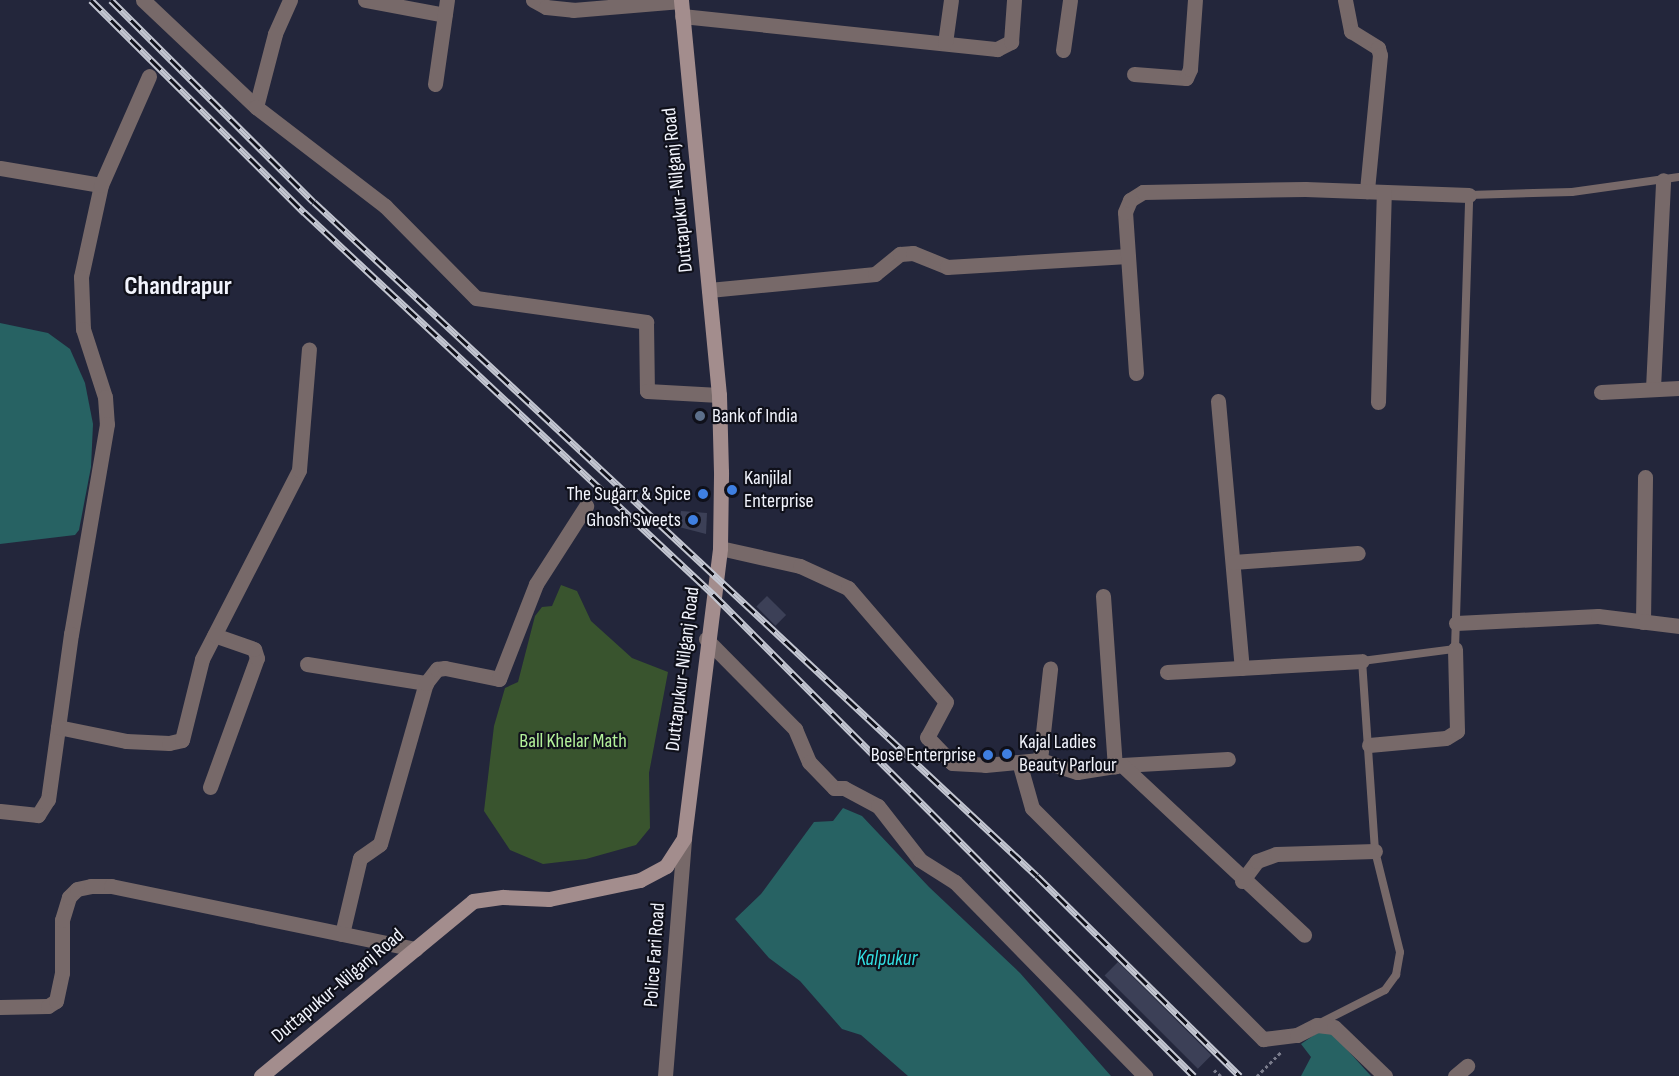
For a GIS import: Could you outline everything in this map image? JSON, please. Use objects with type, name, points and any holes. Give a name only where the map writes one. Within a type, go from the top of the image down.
[{"type":"main road","name":"Duttapukur-Nilganj Road","points":[[261,1076],[473,901],[503,897],[549,899],[640,880],[666,866],[684,838],[704,684],[706,639],[720,548],[719,395],[681,6]]},
{"type":"street","points":[[143,0],[256,107],[385,206],[476,298],[646,322],[647,391],[719,395]]},
{"type":"street","points":[[256,107],[275,34],[290,0]]},
{"type":"street","points":[[365,0],[446,8],[435,84]]},
{"type":"street","points":[[533,0],[546,7],[573,10],[681,6],[945,43],[1005,48],[1011,42],[1014,0]]},
{"type":"street","points":[[945,43],[951,0]]},
{"type":"street","points":[[1063,50],[1070,0]]},
{"type":"street","points":[[1134,74],[1186,78],[1190,69],[1195,0]]},
{"type":"street","points":[[1345,0],[1351,31],[1378,48],[1380,55],[1367,191]]},
{"type":"street","points":[[0,811],[28,815],[44,811],[107,424],[105,397],[83,329],[81,277],[101,185],[149,76]]},
{"type":"street","points":[[0,168],[101,185]]},
{"type":"street","points":[[1653,388],[1663,180]]},
{"type":"street","points":[[1136,373],[1125,212],[1130,200],[1143,192],[1367,191],[1469,195]]},
{"type":"street","points":[[1378,402],[1384,192]]},
{"type":"street","points":[[709,290],[874,274],[900,254],[913,253],[947,267],[1128,256]]},
{"type":"street","points":[[58,727],[126,741],[169,743],[182,740],[202,660],[299,470],[309,349]]},
{"type":"street","points":[[1601,392],[1679,388]]},
{"type":"street","points":[[1218,401],[1242,668]]},
{"type":"street","points":[[1643,622],[1645,477]]},
{"type":"street","points":[[342,934],[360,858],[380,844],[426,683],[437,669],[445,668],[499,679],[536,584],[586,506]]},
{"type":"street","points":[[720,548],[800,566],[848,588],[946,702],[927,736],[952,763],[1040,760],[1077,772],[1118,766],[1228,759]]},
{"type":"street","points":[[1233,562],[1358,553]]},
{"type":"street","points":[[1103,596],[1118,766],[1304,935]]},
{"type":"street","points":[[1456,623],[1598,616],[1679,627]]},
{"type":"street","points":[[210,787],[257,658],[254,649],[214,635]]},
{"type":"street","points":[[706,639],[795,729],[809,762],[834,788],[844,788],[878,806],[920,860],[955,882],[1145,1076]]},
{"type":"street","points":[[1369,745],[1446,738],[1457,731],[1455,649]]},
{"type":"street","points":[[1167,672],[1362,661]]},
{"type":"street","points":[[307,664],[426,683]]},
{"type":"street","points":[[1040,760],[1050,669]]},
{"type":"street","points":[[1019,762],[1032,808],[1263,1039],[1297,1035],[1317,1025],[1334,1027],[1385,1076]]},
{"type":"street","name":"Police Fari Road","points":[[665,1076],[684,838]]},
{"type":"street","points":[[1242,881],[1257,861],[1276,854],[1375,851]]},
{"type":"street","points":[[0,1007],[48,1006],[56,1001],[62,974],[62,920],[69,897],[77,889],[111,886],[416,949]]},
{"type":"street","points":[[1455,1076],[1467,1066]]},
{"type":"lane","points":[[1317,1025],[1385,990],[1396,975],[1398,939],[1375,851],[1362,661],[1455,649],[1469,195],[1572,192],[1679,177]]},
{"type":"path","points":[[1257,1076],[1279,1053]]},
{"type":"path","points":[[1214,1070],[1221,1076]]},
{"type":"green space","name":"Ball Khelar Math","points":[[561,585],[577,591],[591,621],[632,658],[668,672],[649,773],[650,828],[636,845],[586,859],[543,864],[510,850],[484,811],[494,726],[505,688],[518,682],[535,616],[542,607],[552,606]]},
{"type":"water","points":[[0,323],[48,333],[70,349],[85,383],[93,424],[91,467],[79,530],[75,535],[0,544]]},
{"type":"water","name":"Kalpukur","points":[[843,808],[862,816],[929,887],[1020,973],[1111,1076],[908,1076],[861,1035],[842,1029],[800,981],[769,958],[735,919],[761,894],[814,822],[833,821]]},
{"type":"water","points":[[1317,1033],[1332,1033],[1371,1076],[1301,1076],[1311,1057],[1301,1044]]},
{"type":"building","name":"Ghosh Sweets","points":[[681,511],[707,513],[706,534],[679,527]]},
{"type":"building","points":[[767,596],[786,615],[775,626],[756,607]]},
{"type":"building","points":[[1118,962],[1211,1055],[1198,1069],[1105,975]]},
{"type":"railway","points":[[91,0],[304,212],[713,594],[1194,1076]]},
{"type":"railway","points":[[111,0],[314,202],[1037,876],[1240,1076]]},
{"type":"place","name":"Bank of India","points":[[700,416]]},
{"type":"place","name":"Kanjilal Enterprise","points":[[732,490]]},
{"type":"place","name":"The Sugarr & Spice","points":[[703,494]]},
{"type":"place","name":"Ghosh Sweets","points":[[693,520]]},
{"type":"place","name":"Kajal Ladies Beauty Parlour","points":[[1007,754]]},
{"type":"place","name":"Bose Enterprise","points":[[988,755]]},
{"type":"district","name":"Chandrapur","points":[[178,287]]}]
